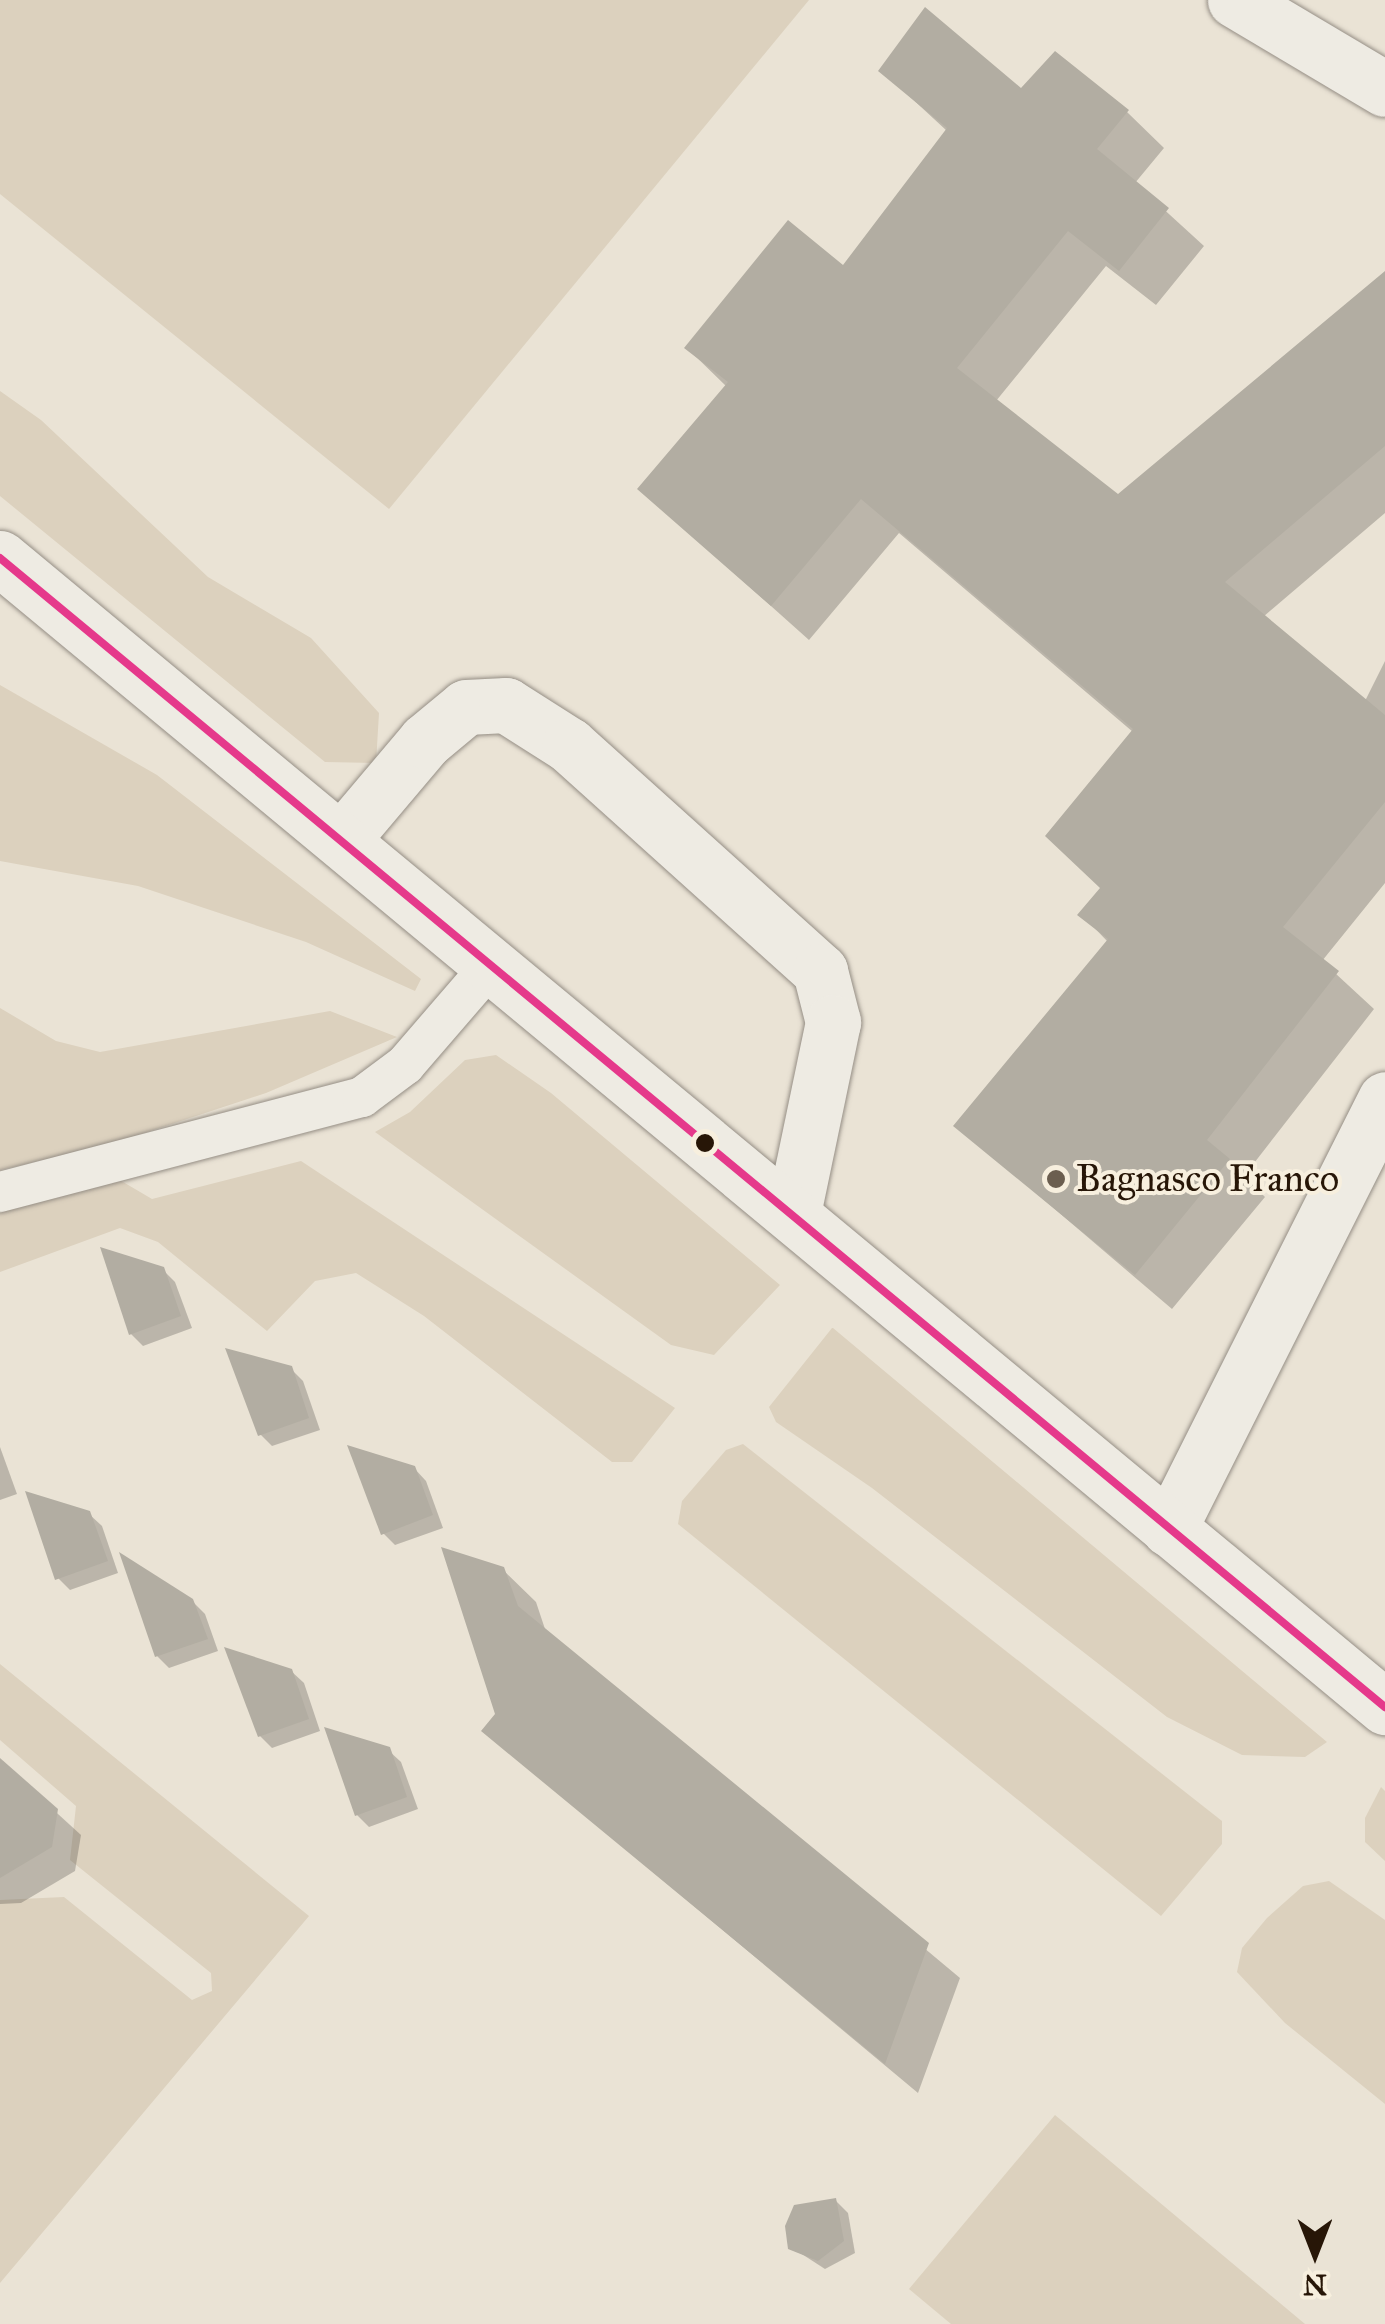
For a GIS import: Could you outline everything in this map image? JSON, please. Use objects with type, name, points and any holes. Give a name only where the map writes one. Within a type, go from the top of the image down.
[{"type":"main road","points":[[1235,0],[1385,89]]},
{"type":"main road","points":[[0,558],[344,837],[1385,1707]]},
{"type":"main road","points":[[344,837],[425,740],[466,707],[506,705],[569,745],[820,970],[834,1022],[793,1214]]},
{"type":"main road","points":[[1169,1528],[1385,1099]]},
{"type":"lane","points":[[0,1192],[362,1097],[405,1065],[493,964]]},
{"type":"shaded area","points":[[0,0],[809,0],[389,509],[0,194]]},
{"type":"shaded area","points":[[0,391],[41,420],[208,577],[311,638],[379,713],[376,763],[325,762],[0,496]]},
{"type":"shaded area","points":[[0,685],[157,775],[421,979],[415,991],[306,942],[138,886],[0,861]]},
{"type":"shaded area","points":[[0,1008],[56,1041],[100,1052],[330,1011],[397,1037],[266,1093],[108,1145],[0,1170]]},
{"type":"shaded area","points":[[496,1055],[551,1093],[780,1285],[714,1355],[671,1345],[375,1132],[410,1112],[465,1060]]},
{"type":"shaded area","points":[[301,1161],[675,1408],[632,1462],[612,1462],[424,1316],[356,1273],[315,1281],[267,1331],[158,1242],[120,1228],[0,1272],[0,1211],[118,1179],[152,1199]]},
{"type":"shaded area","points":[[832,1328],[1327,1742],[1305,1757],[1242,1755],[1167,1717],[872,1488],[776,1422],[769,1407]]},
{"type":"shaded area","points":[[743,1444],[1222,1821],[1222,1844],[1161,1916],[678,1524],[682,1501],[726,1450]]},
{"type":"shaded area","points":[[0,1664],[309,1916],[0,2283],[0,1900],[64,1897],[192,2000],[212,1991],[211,1973],[70,1860],[76,1806],[0,1740]]},
{"type":"shaded area","points":[[1381,1787],[1385,1791],[1385,1861],[1365,1842],[1365,1818]]},
{"type":"shaded area","points":[[1329,1881],[1385,1920],[1385,2104],[1285,2023],[1237,1972],[1242,1948],[1267,1918],[1303,1886]]},
{"type":"shaded area","points":[[1055,2115],[1305,2324],[951,2324],[909,2289]]},
{"type":"building","points":[[925,7],[1021,88],[1055,51],[1129,110],[1097,149],[1169,208],[1119,271],[1068,231],[957,368],[1118,494],[1385,271],[1385,446],[1225,582],[1385,715],[1385,802],[1283,927],[1339,971],[1207,1140],[1230,1159],[1135,1275],[953,1126],[1108,939],[1077,915],[1100,888],[1045,836],[1133,729],[861,499],[771,606],[637,489],[728,382],[684,348],[788,220],[843,265],[947,128],[878,71]]},
{"type":"building","points":[[100,1247],[164,1267],[181,1316],[129,1335]]},
{"type":"building","points":[[225,1348],[292,1366],[309,1418],[258,1436]]},
{"type":"building","points":[[347,1445],[415,1466],[433,1515],[381,1535]]},
{"type":"building","points":[[25,1491],[90,1511],[108,1561],[55,1580]]},
{"type":"building","points":[[441,1547],[504,1567],[518,1606],[929,1943],[885,2064],[481,1731],[495,1714]]},
{"type":"building","points":[[119,1552],[193,1599],[208,1639],[155,1657]]},
{"type":"building","points":[[224,1647],[292,1669],[309,1719],[258,1737]]},
{"type":"building","points":[[324,1727],[390,1747],[407,1797],[355,1816]]},
{"type":"building","points":[[0,1758],[58,1809],[52,1847],[0,1878]]},
{"type":"building","points":[[836,2198],[844,2241],[818,2261],[788,2249],[785,2226],[794,2205]]},
{"type":"transit line","points":[[0,558],[1385,1707]]},
{"type":"place","name":"Bagnasco Franco","points":[[1056,1179]]}]
